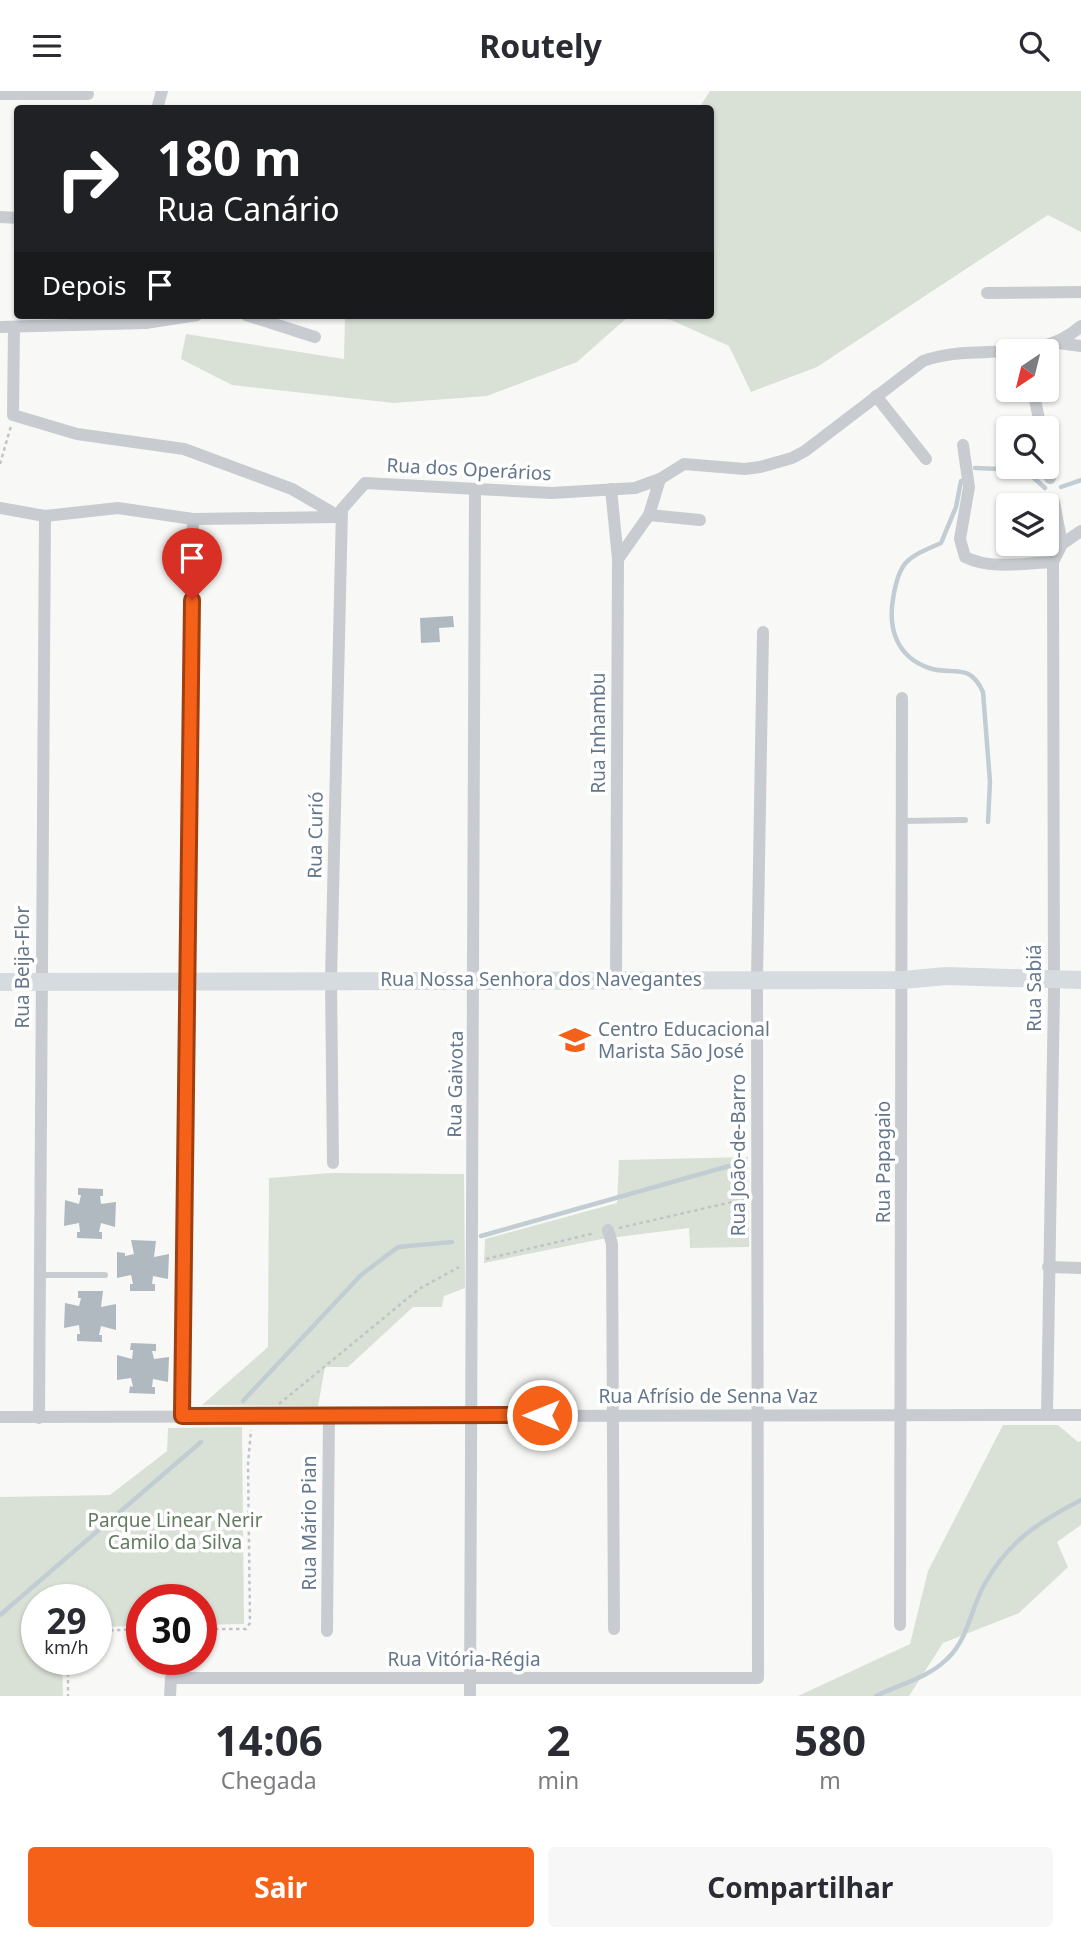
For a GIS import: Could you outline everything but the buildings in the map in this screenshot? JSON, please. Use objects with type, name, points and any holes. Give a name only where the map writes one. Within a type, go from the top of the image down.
[{"type":"street","points":[[0,94],[88,94]]},
{"type":"street","points":[[987,293],[1081,292]]},
{"type":"street","points":[[0,327],[146,323],[172,319]]},
{"type":"street","points":[[259,319],[315,337]]},
{"type":"street","name":"Rua dos Operários","points":[[1059,342],[1081,326]]},
{"type":"street","points":[[14,328],[13,415],[77,434],[184,449],[292,489],[341,513]]},
{"type":"street","points":[[1059,343],[1081,346]]},
{"type":"street","name":"Rua dos Operários","points":[[341,513],[365,483],[532,494],[635,488],[660,479],[684,464],[745,469],[792,458],[923,361],[943,353],[996,352]]},
{"type":"street","points":[[876,396],[926,459]]},
{"type":"street","points":[[963,445],[969,487],[960,539],[965,557],[977,563],[991,564],[1053,562],[1062,544],[1081,531]]},
{"type":"street","points":[[618,559],[630,546],[649,515],[660,479]]},
{"type":"street","name":"Rua Inhambu","points":[[611,489],[618,559],[616,978]]},
{"type":"street","name":"Rua Gaivota","points":[[470,1696],[475,490]]},
{"type":"street","points":[[0,508],[45,516],[118,509],[193,519],[341,513]]},
{"type":"street","name":"Rua Curió","points":[[333,1163],[331,980],[341,513]]},
{"type":"street","points":[[649,515],[701,520]]},
{"type":"street","name":"Rua Beija-Flor","points":[[39,1418],[45,516]]},
{"type":"street","points":[[182,1416],[193,519]]},
{"type":"street","points":[[1059,528],[1062,544]]},
{"type":"street","name":"Rua Sabiá","points":[[1047,1415],[1053,979],[1053,562]]},
{"type":"street","name":"Rua João-de-Barro","points":[[758,1678],[757,979],[763,632]]},
{"type":"street","name":"Rua Papagaio","points":[[900,1625],[902,698]]},
{"type":"street","name":"Rua Nossa Senhora dos Navegantes","points":[[0,982],[616,978],[902,980],[946,977],[1081,980]]},
{"type":"street","points":[[608,1230],[612,1244],[614,1629]]},
{"type":"street","points":[[1048,1268],[1081,1268]]},
{"type":"street","name":"Rua Mário Pian","points":[[327,1631],[329,1415]]},
{"type":"street","name":"Rua Afrísio de Senna Vaz","points":[[0,1417],[1081,1415]]},
{"type":"street","name":"Rua Vitória-Régia","points":[[170,1696],[171,1678],[758,1678]]},
{"type":"lane","points":[[902,821],[965,820]]},
{"type":"lane","points":[[40,1275],[106,1275]]},
{"type":"path","points":[[0,464],[13,415]]},
{"type":"path","points":[[217,1629],[246,1629],[250,1623],[248,1464],[251,1430],[419,1289],[472,1262]]},
{"type":"path","points":[[68,1675],[68,1696]]},
{"type":"green space","points":[[710,91],[1081,91],[1081,232],[1048,215],[817,367],[751,392],[729,346],[665,319],[714,319],[714,105],[701,105]]},
{"type":"green space","points":[[345,319],[625,319],[577,362],[487,396],[394,403],[232,385],[181,359],[186,334],[344,359]]},
{"type":"green space","points":[[748,1157],[749,1247],[690,1248],[689,1228],[602,1239],[484,1263],[485,1239],[617,1203],[619,1160]]},
{"type":"green space","points":[[330,1173],[464,1174],[465,1288],[444,1296],[442,1307],[413,1307],[348,1367],[325,1367],[318,1406],[202,1405],[268,1347],[269,1178]]},
{"type":"green space","points":[[1003,1425],[1058,1425],[1078,1442],[1081,1441],[1081,1525],[1057,1542],[1068,1567],[1019,1613],[943,1643],[909,1696],[798,1696],[910,1644],[928,1571]]},
{"type":"green space","name":"Parque Linear Nerir Camilo da Silva","points":[[242,1427],[244,1624],[217,1625],[217,1584],[126,1584],[126,1626],[112,1627],[112,1584],[21,1584],[21,1675],[62,1675],[63,1696],[0,1696],[0,1497],[110,1495],[167,1451],[168,1428]]},
{"type":"waterway","points":[[975,468],[1025,470],[1045,488]]},
{"type":"waterway","points":[[1061,487],[1081,480]]},
{"type":"waterway","points":[[961,481],[956,507],[941,543],[912,557],[898,576],[892,621],[897,641],[909,657],[929,668],[966,673],[978,682],[983,692],[990,782],[988,822]]},
{"type":"waterway","points":[[481,1236],[729,1166]]},
{"type":"waterway","points":[[243,1401],[361,1275],[398,1247],[452,1242]]},
{"type":"waterway","points":[[0,1615],[201,1442]]},
{"type":"waterway","points":[[876,1696],[923,1676],[947,1659],[960,1643],[983,1587],[1002,1558],[1024,1535],[1081,1500]]},
{"type":"place","name":"Centro Educacional Marista São José","points":[[575,1040]]},
{"type":"route","points":[[192,600],[182,1416],[542,1415]]}]
